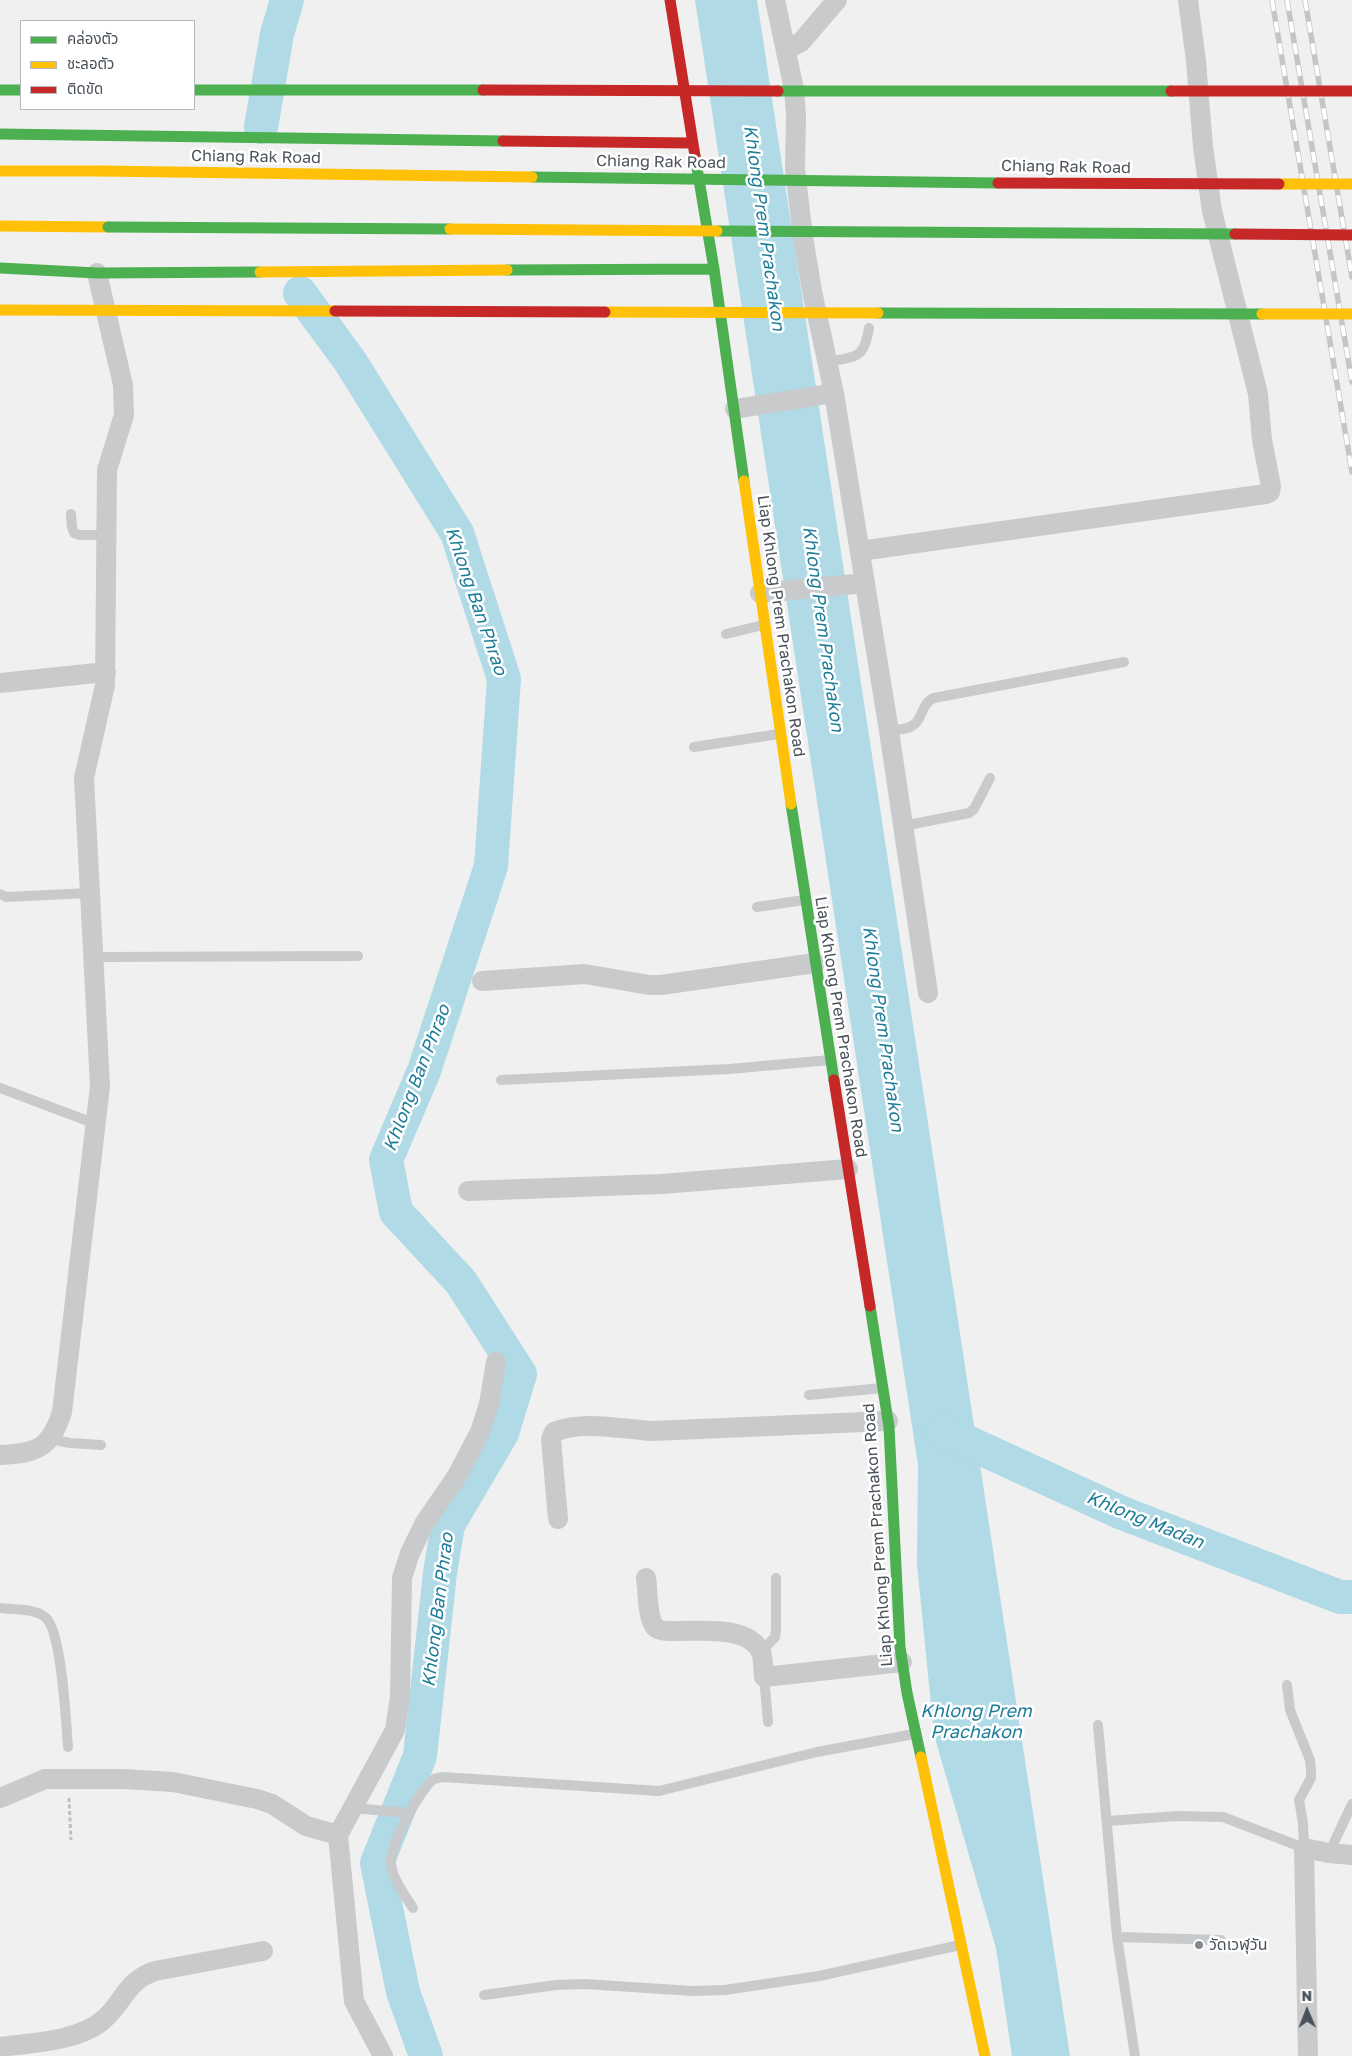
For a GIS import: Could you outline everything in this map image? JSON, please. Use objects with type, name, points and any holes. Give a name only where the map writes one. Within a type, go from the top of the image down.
[{"type":"main road","name":"Liap Khlong Prem Prachakon Road","points":[[670,0],[735,409],[769,592],[764,625],[805,899],[888,1421],[902,1662],[914,1734],[985,2056]]},
{"type":"main road","points":[[0,90],[20,90]]},
{"type":"main road","points":[[195,90],[1352,91]]},
{"type":"main road","points":[[0,134],[692,142]]},
{"type":"main road","name":"Chiang Rak Road","points":[[0,171],[1146,185],[1352,184]]},
{"type":"main road","points":[[0,226],[1352,235]]},
{"type":"main road","points":[[0,268],[97,273],[714,269]]},
{"type":"main road","points":[[0,310],[1352,314]]},
{"type":"street","points":[[775,0],[794,89],[796,115],[795,169],[803,236],[827,362],[828,394],[860,551],[860,583],[889,731],[928,992]]},
{"type":"street","points":[[786,50],[801,42],[837,0]]},
{"type":"street","points":[[860,551],[1270,492],[1271,486],[1262,440],[1258,394],[1212,211],[1203,146],[1196,61],[1188,0]]},
{"type":"street","points":[[0,1456],[19,1454],[41,1447],[51,1439],[62,1412],[100,1086],[84,778],[102,701],[106,672],[107,470],[124,415],[125,402],[123,385],[97,273]]},
{"type":"street","points":[[735,409],[828,394]]},
{"type":"street","points":[[769,592],[860,583]]},
{"type":"street","points":[[0,683],[106,672]]},
{"type":"street","points":[[482,981],[585,974],[649,985],[668,985],[815,963]]},
{"type":"street","points":[[468,1191],[662,1184],[848,1169]]},
{"type":"street","points":[[383,2056],[354,2001],[338,1835],[395,1730],[400,1698],[402,1578],[410,1553],[424,1524],[457,1476],[480,1432],[489,1404],[496,1362]]},
{"type":"street","points":[[558,1519],[551,1439],[554,1432],[563,1428],[616,1426],[652,1431],[888,1421]]},
{"type":"street","points":[[646,1578],[651,1620],[658,1629],[736,1634],[747,1637],[761,1652],[764,1677],[902,1662]]},
{"type":"street","points":[[0,1798],[38,1780],[45,1779],[124,1779],[173,1782],[257,1799],[272,1804],[306,1826],[338,1835]]},
{"type":"street","points":[[1308,2056],[1304,1848],[1352,1855]]},
{"type":"street","points":[[0,2047],[56,2040],[90,2028],[104,2020],[127,1989],[142,1976],[155,1971],[263,1951]]},
{"type":"lane","points":[[827,362],[856,356],[862,352],[866,344],[869,328]]},
{"type":"lane","points":[[71,514],[74,533],[80,535],[106,535]]},
{"type":"lane","points":[[726,634],[764,625]]},
{"type":"lane","points":[[889,731],[915,725],[926,703],[934,698],[1124,662]]},
{"type":"lane","points":[[694,747],[780,734]]},
{"type":"lane","points":[[903,826],[969,813],[974,809],[990,778]]},
{"type":"lane","points":[[0,894],[6,897],[90,893]]},
{"type":"lane","points":[[757,907],[805,899]]},
{"type":"lane","points":[[94,958],[358,956]]},
{"type":"lane","points":[[501,1080],[729,1069],[831,1060]]},
{"type":"lane","points":[[0,1088],[96,1124]]},
{"type":"lane","points":[[809,1395],[883,1388]]},
{"type":"lane","points":[[51,1439],[70,1443],[101,1445]]},
{"type":"lane","points":[[761,1652],[769,1644],[776,1630],[776,1578]]},
{"type":"lane","points":[[0,1608],[39,1613],[47,1618],[52,1626],[61,1665],[68,1747]]},
{"type":"lane","points":[[764,1677],[768,1722]]},
{"type":"lane","points":[[1107,1821],[1177,1816],[1224,1817],[1304,1848],[1303,1823],[1299,1800],[1311,1778],[1312,1771],[1310,1760],[1290,1710],[1287,1685]]},
{"type":"lane","points":[[1098,1725],[1117,1937],[1135,2056]]},
{"type":"lane","points":[[413,1908],[395,1877],[391,1865],[391,1853],[408,1813],[434,1780],[442,1777],[659,1791],[817,1752],[914,1734]]},
{"type":"lane","points":[[1329,1853],[1352,1804]]},
{"type":"lane","points":[[354,1808],[408,1813]]},
{"type":"lane","points":[[1117,1937],[1221,1940]]},
{"type":"lane","points":[[484,1995],[566,1985],[693,1992],[725,1990],[819,1976],[961,1945]]},
{"type":"path","points":[[69,1796],[71,1840]]},
{"type":"water","name":"Khlong Prem Prachakon","points":[[695,0],[757,0],[1070,2056],[1012,2056],[996,1948],[934,1735],[917,1564],[918,1465]]},
{"type":"waterway","name":"Khlong Ban Phrao","points":[[261,127],[277,34],[287,0]]},
{"type":"waterway","name":"Khlong Ban Phrao","points":[[300,293],[350,361],[457,533],[504,679],[491,866],[424,1071],[386,1160],[396,1212],[461,1282],[520,1374],[502,1433],[448,1525],[440,1573],[420,1756],[377,1863],[403,1992],[426,2056]]},
{"type":"waterway","name":"Khlong Madan","points":[[943,1431],[1122,1513],[1340,1597],[1352,1597]]},
{"type":"railway","points":[[1272,0],[1352,472]]},
{"type":"railway","points":[[1287,0],[1352,382]]},
{"type":"railway","points":[[1305,0],[1352,277]]},
{"type":"traffic: fast","points":[[0,90],[20,90]]},
{"type":"traffic: fast","points":[[195,90],[483,90]]},
{"type":"traffic: fast","points":[[778,91],[1171,91]]},
{"type":"traffic: fast","points":[[0,134],[503,141]]},
{"type":"traffic: fast","points":[[695,156],[714,269],[744,481]]},
{"type":"traffic: fast","points":[[532,177],[998,183]]},
{"type":"traffic: fast","points":[[108,227],[450,229]]},
{"type":"traffic: fast","points":[[717,231],[1235,234]]},
{"type":"traffic: fast","points":[[0,268],[97,273],[260,272]]},
{"type":"traffic: fast","points":[[507,270],[714,269]]},
{"type":"traffic: fast","points":[[878,313],[1262,314]]},
{"type":"traffic: fast","points":[[791,804],[834,1080]]},
{"type":"traffic: fast","points":[[870,1306],[889,1427],[900,1647],[907,1693],[921,1757]]},
{"type":"traffic: slow","points":[[0,171],[101,171]]},
{"type":"traffic: slow","points":[[101,171],[532,177]]},
{"type":"traffic: slow","points":[[1279,184],[1352,184]]},
{"type":"traffic: slow","points":[[0,226],[108,227]]},
{"type":"traffic: slow","points":[[450,229],[717,231]]},
{"type":"traffic: slow","points":[[260,272],[507,270]]},
{"type":"traffic: slow","points":[[0,310],[335,311]]},
{"type":"traffic: slow","points":[[605,312],[878,313]]},
{"type":"traffic: slow","points":[[1262,314],[1352,314]]},
{"type":"traffic: slow","points":[[744,481],[791,804]]},
{"type":"traffic: slow","points":[[921,1757],[985,2056]]},
{"type":"traffic: jam","points":[[670,0],[695,156]]},
{"type":"traffic: jam","points":[[483,90],[778,91]]},
{"type":"traffic: jam","points":[[1171,91],[1352,91]]},
{"type":"traffic: jam","points":[[503,141],[692,143]]},
{"type":"traffic: jam","points":[[998,183],[1279,184]]},
{"type":"traffic: jam","points":[[1235,234],[1352,235]]},
{"type":"traffic: jam","points":[[335,311],[605,312]]},
{"type":"traffic: jam","points":[[834,1080],[870,1306]]},
{"type":"place","name":"วัดเวฬุวัน","points":[[1199,1945]]}]
